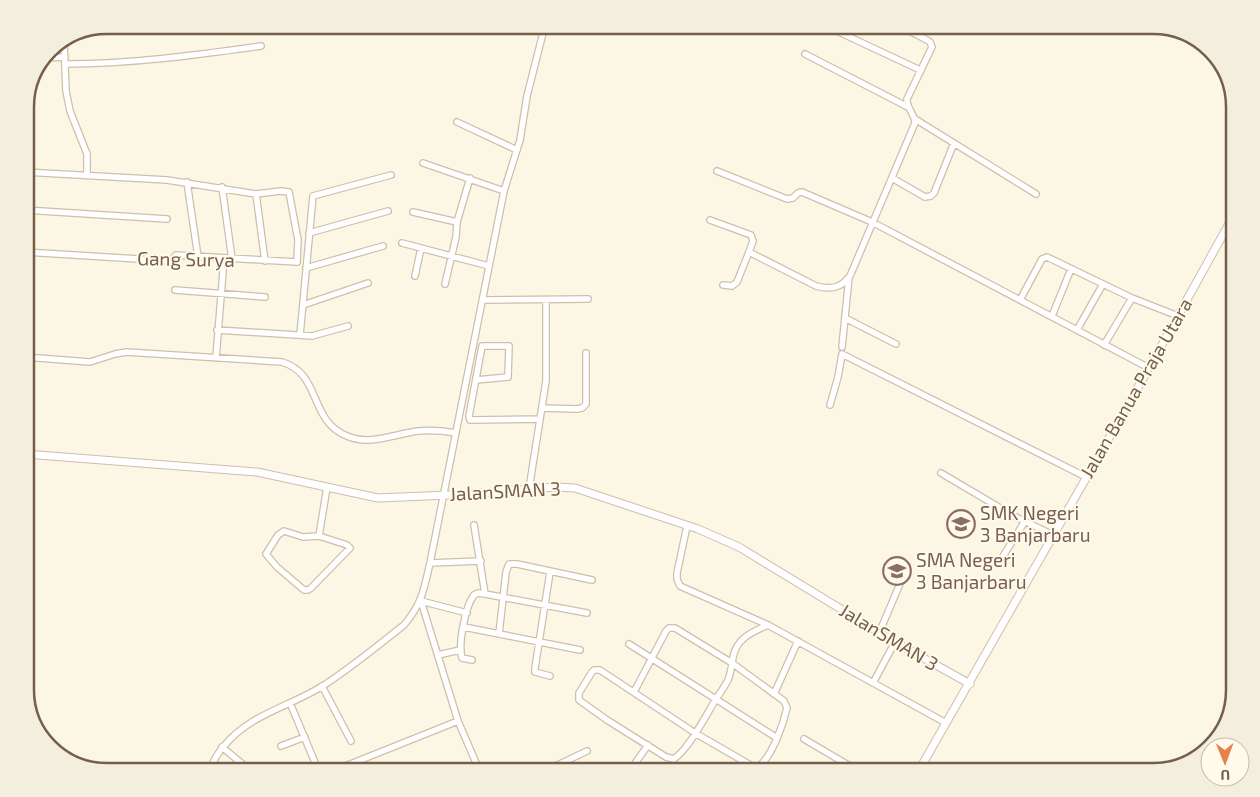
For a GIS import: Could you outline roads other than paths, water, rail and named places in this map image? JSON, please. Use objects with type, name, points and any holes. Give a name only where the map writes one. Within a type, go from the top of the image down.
[{"type":"street","points":[[213,763],[222,747],[253,720],[322,686],[404,625],[421,601],[504,191],[516,150],[526,96],[543,34]]},
{"type":"street","points":[[843,34],[920,70]]},
{"type":"street","points":[[915,34],[931,44],[931,50],[907,98],[908,107],[915,119],[1036,194]]},
{"type":"street","points":[[52,59],[99,64],[261,46]]},
{"type":"street","points":[[64,47],[66,91],[70,110],[87,154],[87,176]]},
{"type":"street","points":[[805,54],[908,107]]},
{"type":"street","points":[[750,252],[816,286],[824,288],[838,287],[846,282],[892,178],[915,119]]},
{"type":"street","points":[[457,122],[516,150]]},
{"type":"street","points":[[892,178],[925,197],[931,196],[934,193],[954,143]]},
{"type":"street","points":[[424,163],[504,191]]},
{"type":"street","points":[[717,171],[787,199],[793,198],[802,192],[872,222],[1149,368]]},
{"type":"street","points":[[34,173],[187,182],[256,194],[287,190],[290,194],[298,240],[297,262]]},
{"type":"street","points":[[300,335],[313,196],[391,175]]},
{"type":"street","points":[[445,284],[452,256],[457,222],[470,178]]},
{"type":"street","points":[[187,182],[198,257]]},
{"type":"street","points":[[222,188],[232,259]]},
{"type":"street","points":[[256,194],[266,261]]},
{"type":"street","points":[[34,211],[167,219]]},
{"type":"street","points":[[309,233],[388,211]]},
{"type":"street","points":[[413,212],[457,222]]},
{"type":"street","points":[[710,220],[751,236],[754,241],[737,282],[732,286],[723,285]]},
{"type":"street","name":"Jalan Banua Praja Utara","points":[[923,763],[970,684],[1226,229]]},
{"type":"street","points":[[402,243],[489,266]]},
{"type":"street","points":[[306,266],[383,246]]},
{"type":"street","points":[[415,276],[421,248]]},
{"type":"street","name":"Gang Surya","points":[[34,253],[171,261],[176,256],[198,257],[297,262],[306,266]]},
{"type":"street","points":[[1020,300],[1045,257],[1049,257],[1132,298],[1178,316]]},
{"type":"street","points":[[216,358],[224,259]]},
{"type":"street","points":[[1052,316],[1071,269]]},
{"type":"street","points":[[842,347],[850,276]]},
{"type":"street","points":[[303,305],[368,283]]},
{"type":"street","points":[[1077,330],[1103,284]]},
{"type":"street","points":[[175,290],[265,297]]},
{"type":"street","points":[[1104,344],[1132,298]]},
{"type":"street","points":[[482,300],[588,299]]},
{"type":"street","points":[[529,489],[546,381],[546,300]]},
{"type":"street","points":[[845,318],[896,344]]},
{"type":"street","points":[[217,330],[312,336],[348,326]]},
{"type":"street","points":[[476,380],[508,377],[508,346],[482,346],[469,416],[470,420],[540,419]]},
{"type":"street","points":[[34,358],[90,362],[126,352],[274,361],[289,364],[305,378],[310,384],[319,410],[330,427],[352,438],[381,439],[418,431],[456,433]]},
{"type":"street","points":[[542,408],[577,409],[582,408],[586,404],[586,353]]},
{"type":"street","points":[[830,405],[842,354],[1086,477]]},
{"type":"street","name":"JalanSMAN 3","points":[[34,455],[257,472],[378,498],[556,487],[574,488],[710,533],[739,547],[880,631],[895,642],[970,684]]},
{"type":"street","points":[[941,473],[1053,535]]},
{"type":"street","points":[[319,536],[327,487]]},
{"type":"street","points":[[1002,558],[1025,521]]},
{"type":"street","points":[[474,524],[485,594]]},
{"type":"street","points":[[687,526],[677,573],[680,586],[768,625],[946,723]]},
{"type":"street","points":[[281,532],[303,537],[319,536],[350,548],[308,590],[304,590],[277,568],[266,554],[266,551],[281,532]]},
{"type":"street","points":[[430,563],[481,561]]},
{"type":"street","points":[[499,634],[506,572],[509,564],[517,564],[592,580]]},
{"type":"street","points":[[880,631],[907,567]]},
{"type":"street","points":[[550,572],[536,672],[550,676]]},
{"type":"street","points":[[472,660],[462,658],[460,650],[471,599],[478,593],[587,613]]},
{"type":"street","points":[[421,601],[467,613]]},
{"type":"street","points":[[421,601],[458,721],[476,763]]},
{"type":"street","points":[[747,763],[696,733],[597,669],[592,672],[579,693],[579,700],[607,720],[666,757],[674,759],[696,733],[728,679],[737,646],[743,638],[768,625]]},
{"type":"street","points":[[464,627],[580,650]]},
{"type":"street","points":[[634,692],[666,631],[672,627],[732,664],[784,701],[787,708],[777,738],[762,763]]},
{"type":"street","points":[[774,694],[798,641]]},
{"type":"street","points":[[873,683],[895,642]]},
{"type":"street","points":[[628,644],[777,738]]},
{"type":"street","points":[[438,656],[460,650]]},
{"type":"street","points":[[322,686],[351,741]]},
{"type":"street","points":[[290,703],[315,763]]},
{"type":"street","points":[[353,763],[458,721]]},
{"type":"street","points":[[281,746],[304,737]]},
{"type":"street","points":[[804,739],[845,763]]},
{"type":"street","points":[[635,763],[648,745]]},
{"type":"street","points":[[222,747],[241,763]]},
{"type":"street","points":[[562,763],[587,751]]},
{"type":"place","name":"SMK Negeri 3 Banjarbaru","points":[[961,524]]},
{"type":"place","name":"SMA Negeri 3 Banjarbaru","points":[[897,571]]}]
